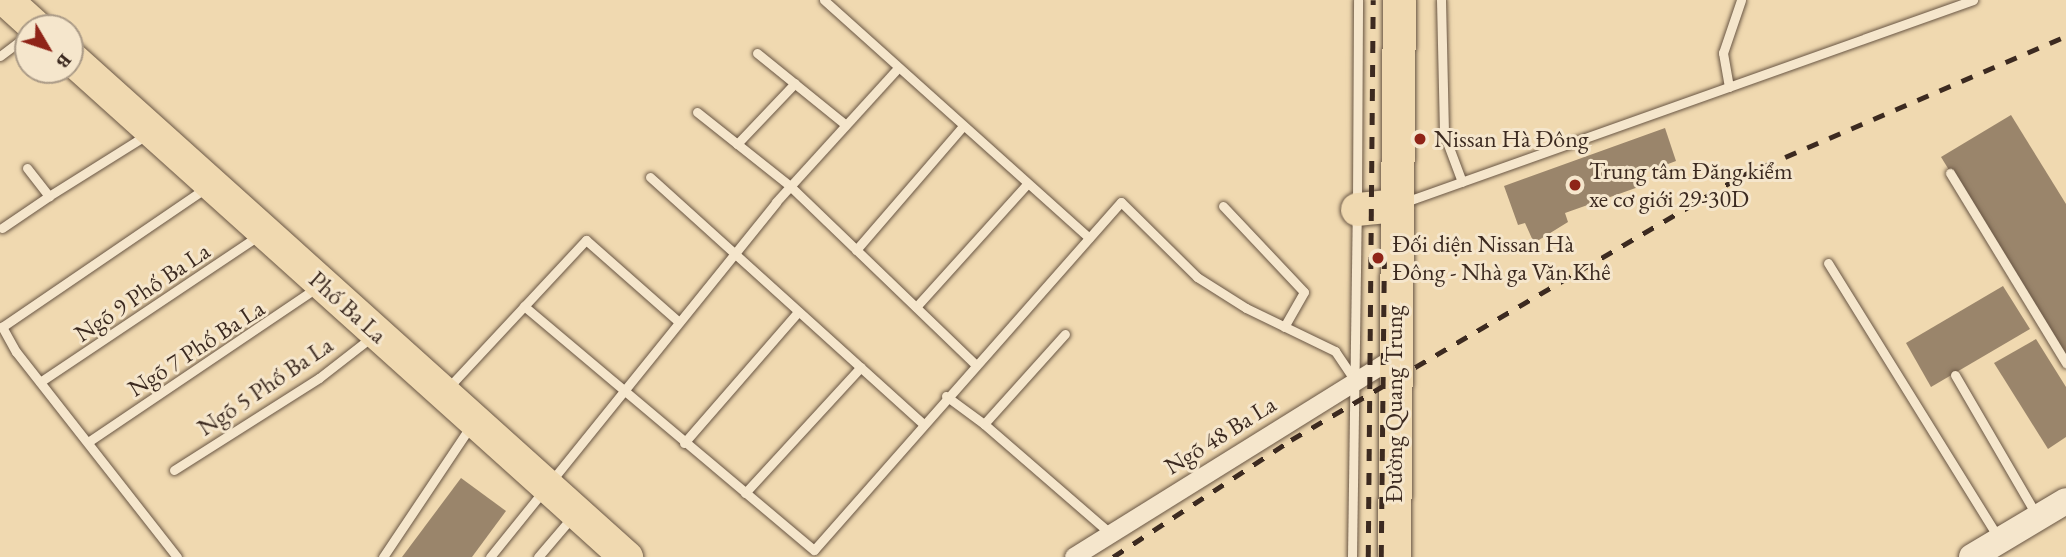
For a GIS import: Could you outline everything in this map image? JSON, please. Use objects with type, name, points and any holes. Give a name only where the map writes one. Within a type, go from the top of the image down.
[{"type":"highway","points":[[6,0],[22,14]]},
{"type":"highway","name":"Đường Quang Trung","points":[[1394,557],[1399,0]]},
{"type":"highway","name":"Phố Ba La","points":[[84,70],[626,557]]},
{"type":"highway","points":[[1357,209],[1397,205]]},
{"type":"street","name":"Ngõ 48 Ba La","points":[[1074,557],[1354,379],[1394,358]]},
{"type":"street","points":[[1972,557],[2066,501]]},
{"type":"lane","points":[[824,0],[897,69],[1089,238]]},
{"type":"lane","points":[[1352,557],[1357,0]]},
{"type":"lane","points":[[1441,0],[1444,134],[1462,182]]},
{"type":"lane","points":[[1729,87],[1723,53],[1741,0]]},
{"type":"lane","points":[[1397,205],[1973,0]]},
{"type":"lane","points":[[757,53],[845,125]]},
{"type":"lane","points":[[490,557],[545,483],[734,253],[790,186],[897,69]]},
{"type":"lane","points":[[737,144],[795,83]]},
{"type":"lane","points":[[697,112],[790,186],[975,365]]},
{"type":"lane","points":[[856,250],[962,127]]},
{"type":"lane","points":[[2,228],[152,131]]},
{"type":"lane","points":[[27,168],[50,196]]},
{"type":"lane","points":[[1950,173],[2066,363]]},
{"type":"lane","points":[[650,177],[922,423]]},
{"type":"lane","points":[[177,557],[40,382],[1,327],[212,184]]},
{"type":"lane","points":[[916,307],[1027,184]]},
{"type":"lane","points":[[524,306],[621,391],[814,550],[922,423],[1121,202],[1197,277],[1284,327],[1335,351],[1354,379]]},
{"type":"lane","points":[[1223,206],[1304,292],[1284,327]]},
{"type":"lane","name":"Ngõ 9 Phố Ba La","points":[[40,382],[265,232]]},
{"type":"lane","points":[[444,393],[586,240],[678,321]]},
{"type":"lane","points":[[1828,264],[2000,541]]},
{"type":"lane","name":"Ngõ 7 Phố Ba La","points":[[88,442],[323,284]]},
{"type":"lane","points":[[684,443],[798,312]]},
{"type":"lane","name":"Ngõ 5 Phố Ba La","points":[[174,470],[319,378],[377,332]]},
{"type":"lane","points":[[984,424],[1065,334]]},
{"type":"lane","points":[[746,494],[861,368]]},
{"type":"lane","points":[[1955,375],[2038,518]]},
{"type":"lane","points":[[946,396],[984,424],[1111,534]]},
{"type":"lane","points":[[383,557],[475,420]]},
{"type":"lane","points":[[538,557],[577,512]]},
{"type":"building","points":[[2011,115],[2066,204],[2066,360],[1941,157]]},
{"type":"building","name":"Trung tâm Đăng kiểm xe cơ giới 29-30D","points":[[1665,128],[1676,161],[1644,173],[1647,184],[1565,213],[1568,222],[1534,243],[1525,223],[1518,225],[1504,186]]},
{"type":"building","points":[[2003,286],[2030,329],[1931,387],[1906,343]]},
{"type":"building","points":[[2036,339],[2066,387],[2066,437],[2048,449],[1994,363]]},
{"type":"building","points":[[461,478],[506,511],[472,557],[402,557]]},
{"type":"railway","points":[[1368,557],[1373,0]]},
{"type":"railway","points":[[1113,557],[1291,440],[1741,176],[2066,36]]},
{"type":"railway","points":[[1381,557],[1384,256]]},
{"type":"place","name":"Nissan Hà Đông","points":[[1420,139]]},
{"type":"place","name":"Trung tâm Đăng kiểm xe cơ giới 29-30D","points":[[1575,185]]},
{"type":"place","name":"Đối diện Nissan Hà Đông - Nhà ga Văn Khê","points":[[1378,258]]}]
